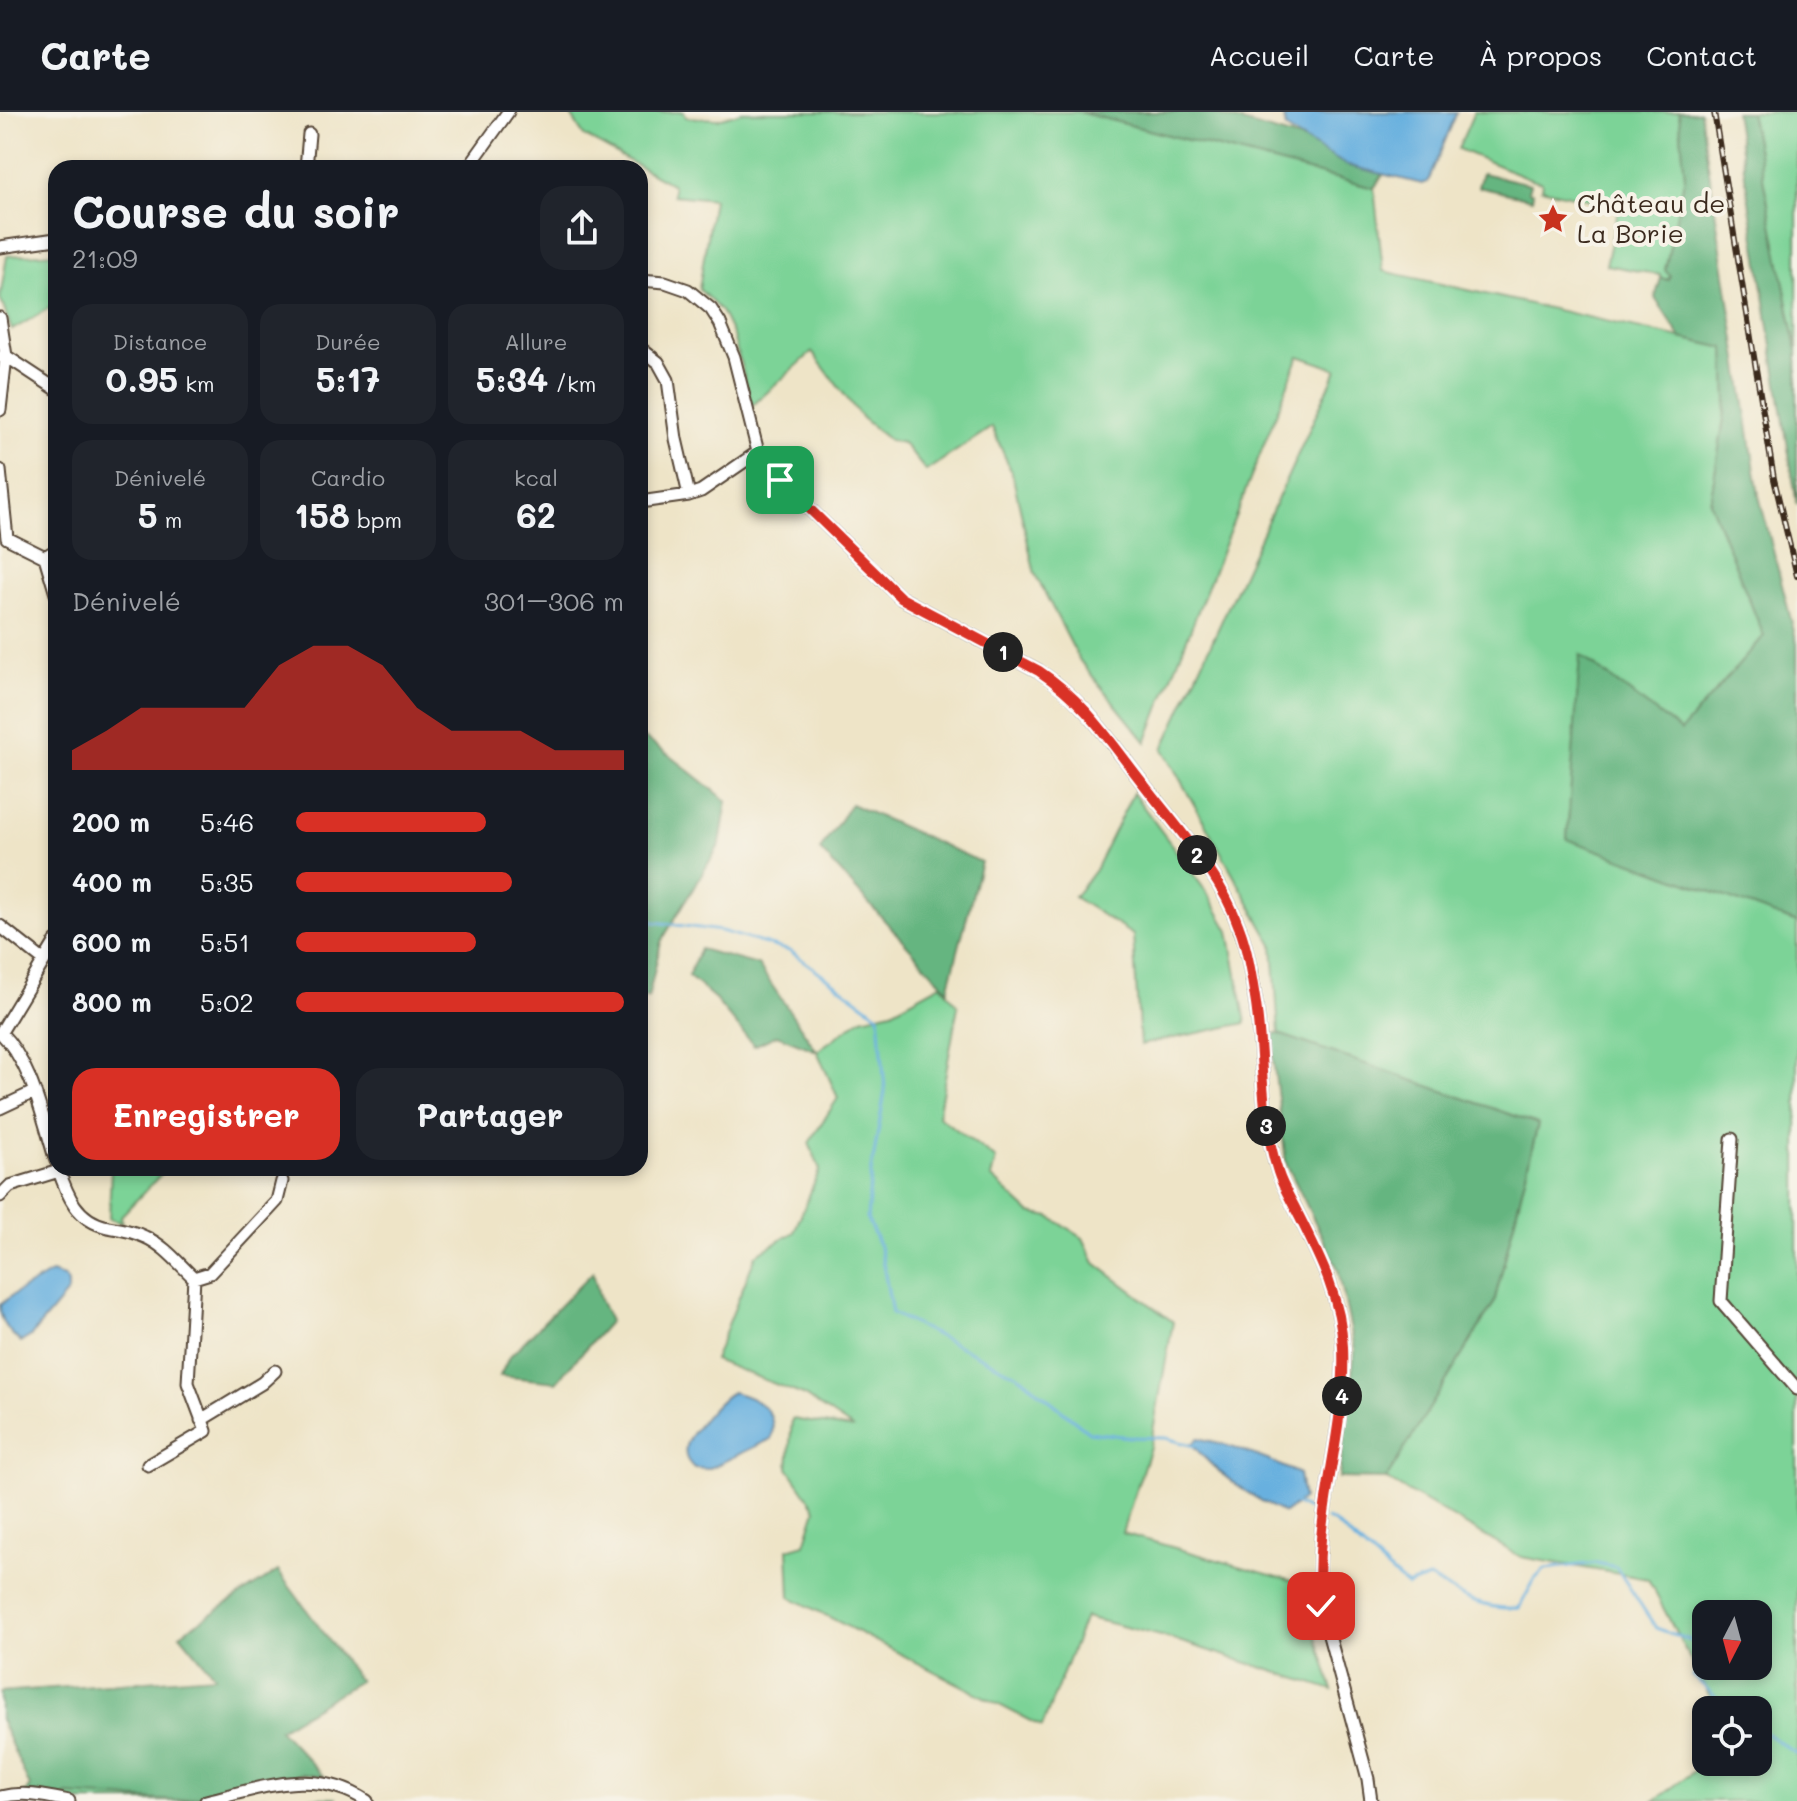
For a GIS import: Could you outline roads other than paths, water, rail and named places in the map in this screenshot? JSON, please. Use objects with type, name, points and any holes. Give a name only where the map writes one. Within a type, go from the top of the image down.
[{"type":"street","points":[[474,160],[508,112]]},
{"type":"street","points":[[307,160],[309,134]]},
{"type":"street","points":[[0,247],[48,240]]},
{"type":"street","points":[[648,281],[665,282],[688,290],[711,309],[734,357],[758,452],[780,480],[901,598],[1039,671],[1059,684],[1090,713],[1219,886],[1240,927],[1256,1003],[1265,1120],[1278,1174],[1328,1275],[1341,1318],[1342,1400],[1323,1520],[1318,1584],[1371,1801]]},
{"type":"street","points":[[0,318],[3,357],[0,410]]},
{"type":"street","points":[[648,354],[658,362],[668,380],[676,439],[689,495]]},
{"type":"street","points":[[3,357],[48,384]]},
{"type":"street","points":[[648,501],[689,495],[712,485],[758,452]]},
{"type":"street","points":[[0,470],[3,541],[45,557]]},
{"type":"street","points":[[45,557],[48,567]]},
{"type":"street","points":[[0,926],[43,960]]},
{"type":"street","points":[[48,953],[0,1032],[18,1052],[48,1135]]},
{"type":"street","points":[[0,1108],[34,1092]]},
{"type":"street","points":[[1732,1139],[1721,1301],[1797,1389]]},
{"type":"street","points":[[0,1196],[10,1186],[48,1170]]},
{"type":"street","points":[[61,1176],[74,1208],[105,1227],[147,1237],[194,1278]]},
{"type":"street","points":[[194,1278],[210,1273],[277,1201],[282,1181]]},
{"type":"street","points":[[148,1465],[206,1431],[188,1383],[194,1278]]},
{"type":"street","points":[[201,1420],[262,1383],[275,1371]]},
{"type":"street","points":[[206,1801],[304,1780],[344,1788],[367,1801]]},
{"type":"street","points":[[0,1797],[31,1793],[69,1801]]},
{"type":"water","points":[[1283,112],[1457,112],[1428,182],[1422,184],[1346,165],[1286,129]]},
{"type":"water","points":[[51,1273],[64,1277],[68,1292],[31,1336],[21,1342],[6,1326],[0,1305]]},
{"type":"water","points":[[732,1392],[750,1398],[769,1413],[773,1429],[771,1439],[708,1469],[694,1468],[686,1456],[688,1440],[706,1416]]},
{"type":"water","points":[[1198,1438],[1250,1453],[1299,1474],[1303,1499],[1284,1513],[1258,1499],[1223,1475],[1202,1455],[1192,1444]]},
{"type":"waterway","points":[[648,921],[721,931],[790,951],[879,1015],[885,1091],[871,1172],[867,1219],[880,1247],[892,1313],[1021,1377],[1089,1432],[1166,1438],[1194,1446]]},
{"type":"waterway","points":[[1294,1503],[1320,1516]]},
{"type":"waterway","points":[[1327,1519],[1407,1586],[1429,1578],[1462,1596],[1493,1607],[1519,1608],[1535,1579],[1545,1569],[1597,1563],[1616,1567],[1656,1628],[1692,1641]]},
{"type":"waterway","points":[[1697,1680],[1715,1696]]},
{"type":"waterway","points":[[1772,1737],[1797,1754]]},
{"type":"railway","points":[[1714,112],[1774,479],[1797,576]]},
{"type":"place","name":"Château de La Borie","points":[[1553,219]]}]
